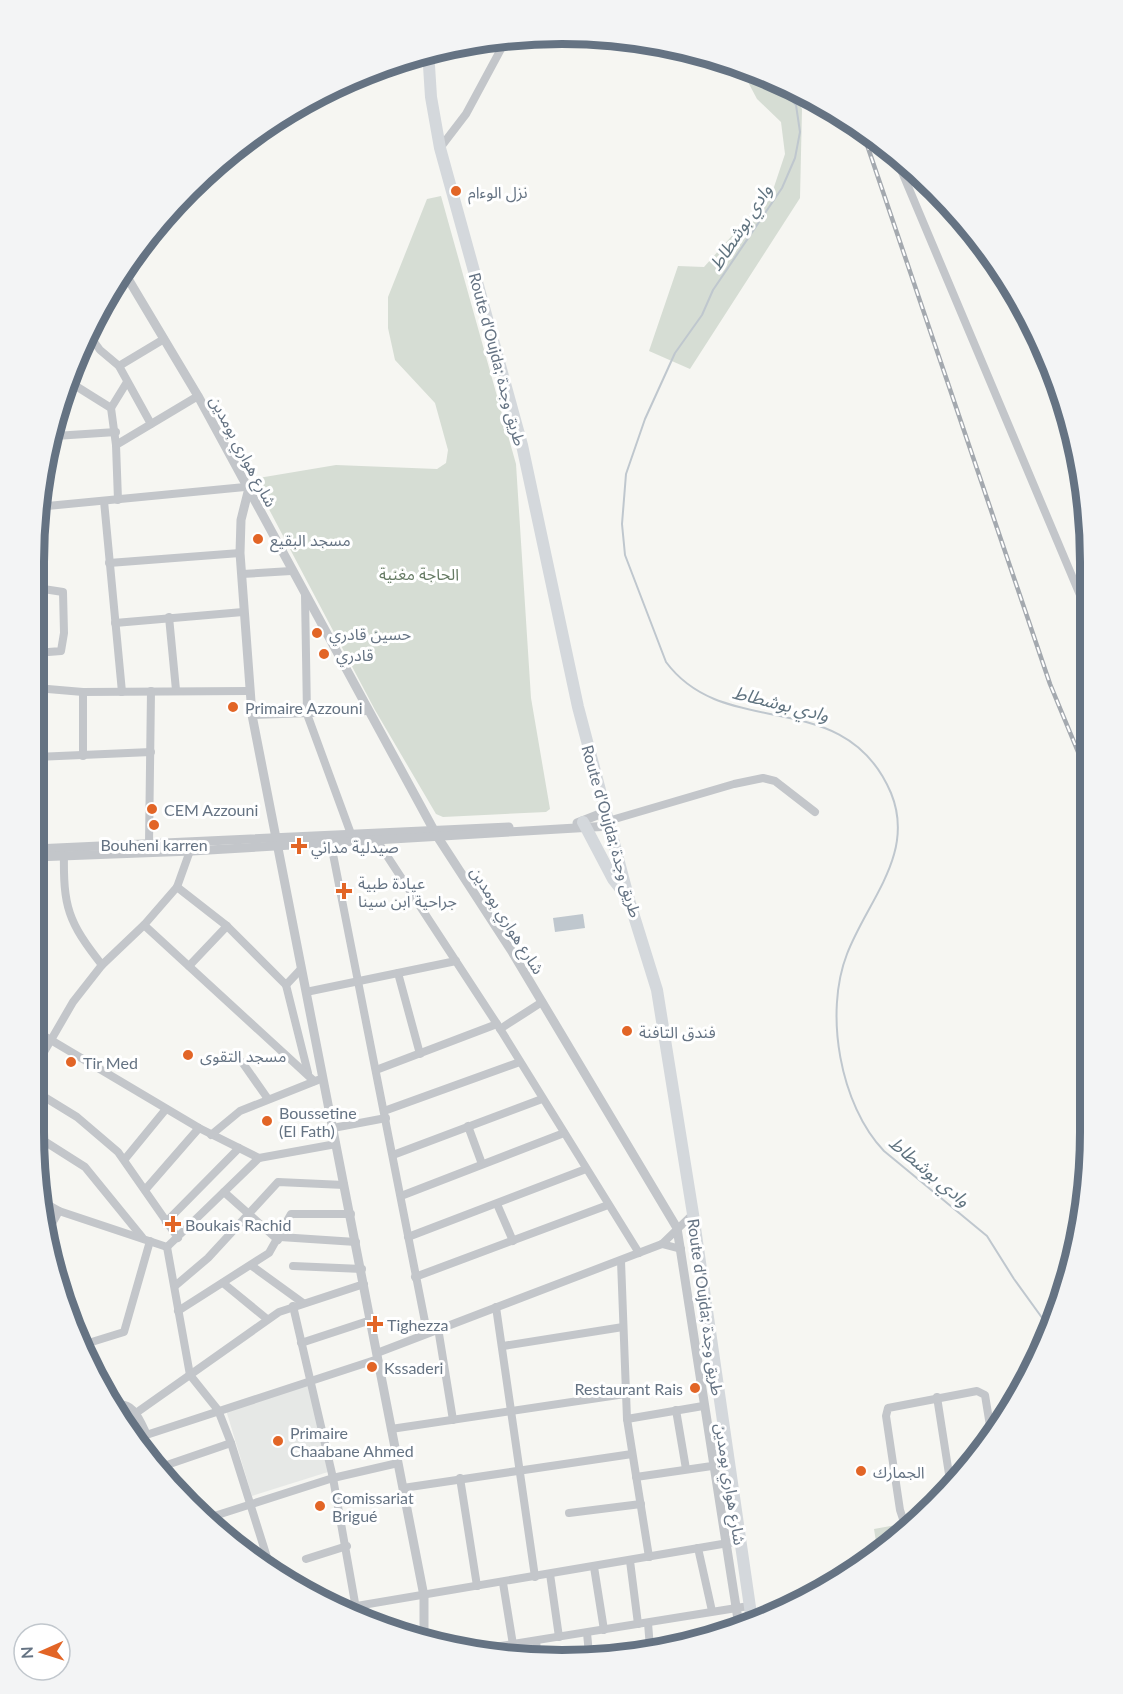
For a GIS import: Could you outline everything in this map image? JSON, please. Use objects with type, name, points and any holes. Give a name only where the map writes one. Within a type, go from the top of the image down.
[{"type":"main road","name":"Route d'Oujda; طريق وجدة","points":[[429,61],[431,97],[440,148],[522,445],[564,648],[629,900],[657,990],[693,1214],[751,1614]]},
{"type":"main road","points":[[585,825],[613,879],[629,900]]},
{"type":"street","points":[[440,148],[476,97],[502,47]]},
{"type":"street","points":[[901,171],[1079,593]]},
{"type":"street","name":"شارع هواري بومدين","points":[[128,279],[198,396],[246,490],[435,833],[542,1002],[677,1228],[712,1466],[738,1619]]},
{"type":"street","points":[[118,366],[164,339]]},
{"type":"street","points":[[93,340],[100,350],[118,366],[151,424]]},
{"type":"street","points":[[118,500],[116,432],[111,408],[127,382]]},
{"type":"street","points":[[74,386],[111,408]]},
{"type":"street","points":[[116,445],[198,396]]},
{"type":"street","points":[[59,436],[116,432]]},
{"type":"street","points":[[47,506],[246,490],[241,520],[240,553],[249,691],[274,841],[306,992],[315,1078]]},
{"type":"street","points":[[104,501],[122,692]]},
{"type":"street","points":[[109,563],[240,553]]},
{"type":"street","points":[[242,574],[291,571]]},
{"type":"street","points":[[44,589],[63,592],[64,646],[58,653],[44,653]]},
{"type":"street","points":[[305,595],[307,714],[351,834]]},
{"type":"street","points":[[115,623],[243,612]]},
{"type":"street","points":[[169,617],[176,690]]},
{"type":"street","points":[[44,689],[83,692],[249,691]]},
{"type":"street","points":[[149,844],[151,691]]},
{"type":"street","points":[[83,692],[83,756]]},
{"type":"street","points":[[252,715],[367,711]]},
{"type":"street","points":[[44,757],[152,752]]},
{"type":"street","points":[[330,839],[351,834],[435,833],[585,825],[763,778],[775,781],[815,812]]},
{"type":"street","points":[[585,825],[608,820]]},
{"type":"street","points":[[44,850],[64,851],[274,841],[376,839],[435,833]]},
{"type":"street","points":[[330,839],[427,1332]]},
{"type":"street","points":[[376,839],[498,1027],[639,1253]]},
{"type":"street","points":[[44,855],[64,851],[149,844],[191,846]]},
{"type":"street","points":[[44,1052],[73,1002],[102,965],[144,925],[177,887],[191,846]]},
{"type":"street","points":[[64,851],[64,899],[68,915],[83,941],[102,965]]},
{"type":"street","points":[[177,887],[227,926],[286,985],[333,1128],[424,1596],[424,1632]]},
{"type":"street","points":[[144,925],[315,1078]]},
{"type":"street","points":[[189,966],[227,926]]},
{"type":"street","points":[[306,992],[456,961]]},
{"type":"street","points":[[286,985],[301,969]]},
{"type":"street","points":[[398,973],[420,1054]]},
{"type":"street","points":[[376,1070],[498,1027],[542,1002]]},
{"type":"street","points":[[44,1035],[211,1135],[259,1158]]},
{"type":"street","points":[[242,1062],[268,1099]]},
{"type":"street","points":[[333,1128],[385,1115],[520,1062]]},
{"type":"street","points":[[211,1135],[229,1118],[315,1078]]},
{"type":"street","points":[[44,1097],[77,1117],[125,1160],[178,1238]]},
{"type":"street","points":[[393,1155],[542,1099]]},
{"type":"street","points":[[125,1160],[166,1109]]},
{"type":"street","points":[[468,1126],[482,1164]]},
{"type":"street","points":[[145,1190],[199,1128]]},
{"type":"street","points":[[401,1196],[564,1133]]},
{"type":"street","points":[[44,1141],[85,1167],[147,1239]]},
{"type":"street","points":[[167,1247],[259,1158],[336,1144]]},
{"type":"street","points":[[166,1222],[239,1148]]},
{"type":"street","points":[[408,1237],[586,1169]]},
{"type":"street","points":[[175,1286],[249,1216],[278,1182],[344,1185]]},
{"type":"street","points":[[224,1192],[249,1216],[279,1239],[356,1242]]},
{"type":"street","points":[[497,1204],[513,1241]]},
{"type":"street","points":[[49,1205],[58,1211],[167,1247]]},
{"type":"street","points":[[415,1277],[608,1205]]},
{"type":"street","points":[[52,1224],[58,1211]]},
{"type":"street","points":[[178,1311],[269,1254],[289,1217],[294,1213],[351,1214]]},
{"type":"street","points":[[143,1436],[377,1356],[427,1332],[621,1261],[662,1244],[693,1214]]},
{"type":"street","points":[[88,1343],[124,1332],[147,1239]]},
{"type":"street","points":[[662,1244],[681,1249]]},
{"type":"street","points":[[167,1247],[190,1376],[218,1410],[231,1443],[265,1557]]},
{"type":"street","points":[[621,1261],[624,1394],[649,1557]]},
{"type":"street","points":[[252,1266],[303,1303]]},
{"type":"street","points":[[293,1266],[362,1269]]},
{"type":"street","points":[[223,1283],[267,1319]]},
{"type":"street","points":[[136,1413],[267,1319],[293,1306],[364,1284]]},
{"type":"street","points":[[293,1306],[333,1478],[357,1606]]},
{"type":"street","points":[[496,1307],[536,1577]]},
{"type":"street","points":[[301,1343],[370,1320]]},
{"type":"street","points":[[502,1346],[623,1327]]},
{"type":"street","points":[[438,1328],[453,1420]]},
{"type":"street","points":[[906,1519],[903,1519],[900,1510],[886,1412],[893,1405],[982,1392],[987,1402],[990,1423]]},
{"type":"street","points":[[391,1429],[624,1394]]},
{"type":"street","points":[[937,1397],[949,1476]]},
{"type":"street","points":[[121,1404],[125,1403],[136,1413],[147,1435]]},
{"type":"street","points":[[627,1419],[704,1406]]},
{"type":"street","points":[[676,1410],[686,1469]]},
{"type":"street","points":[[165,1465],[231,1443]]},
{"type":"street","points":[[403,1488],[632,1454]]},
{"type":"street","points":[[214,1516],[333,1478],[398,1463]]},
{"type":"street","points":[[636,1477],[712,1466]]},
{"type":"street","points":[[460,1478],[477,1586]]},
{"type":"street","points":[[569,1513],[641,1504]]},
{"type":"street","points":[[353,1607],[740,1541]]},
{"type":"street","points":[[306,1559],[347,1546]]},
{"type":"street","points":[[698,1548],[712,1611]]},
{"type":"street","points":[[630,1561],[638,1624]]},
{"type":"street","points":[[594,1567],[604,1630]]},
{"type":"street","points":[[550,1574],[559,1637]]},
{"type":"street","points":[[503,1582],[514,1645]]},
{"type":"street","points":[[501,1647],[749,1606]]},
{"type":"street","points":[[648,1623],[650,1643]]},
{"type":"street","points":[[587,1633],[589,1649]]},
{"type":"street","points":[[536,1641],[537,1649]]},
{"type":"shaded area","points":[[583,914],[585,928],[555,932],[553,918]]},
{"type":"shaded area","name":"Primaire Chaabane Ahmed","points":[[308,1381],[328,1472],[252,1496],[226,1410]]},
{"type":"green space","points":[[746,78],[797,100],[802,109],[800,198],[690,369],[649,351],[678,266],[704,267],[773,190],[785,154],[781,122],[757,99]]},
{"type":"green space","name":"الحاجة مغنية","points":[[441,196],[516,464],[531,698],[550,809],[546,812],[443,817],[436,814],[375,710],[253,479],[336,465],[437,469],[446,463],[448,450],[435,403],[395,360],[388,328],[388,297],[427,199]]},
{"type":"green space","points":[[900,1524],[876,1544],[874,1529]]},
{"type":"waterway","name":"وادي بوشطاط","points":[[787,95],[796,105],[800,132],[795,158],[782,188],[713,290],[702,315],[675,353],[645,419],[626,474],[622,524],[625,555],[666,662],[691,686],[720,701],[815,725],[844,738],[870,759],[891,793],[897,815],[897,836],[893,857],[886,876],[847,954],[840,978],[837,1030],[840,1057],[847,1084],[856,1109],[869,1132],[884,1151],[987,1236],[1044,1320]]},
{"type":"railway","points":[[867,144],[1050,684],[1079,754]]},
{"type":"place","name":"نزل الوءام","points":[[456,191]]},
{"type":"place","name":"مسجد البقيع","points":[[258,539]]},
{"type":"place","name":"حسين قادري","points":[[317,633]]},
{"type":"place","name":"قادري","points":[[324,654]]},
{"type":"place","name":"Primaire Azzouni","points":[[233,707]]},
{"type":"place","name":"CEM Azzouni","points":[[152,809]]},
{"type":"place","name":"Bouheni karren","points":[[154,825]]},
{"type":"place","name":"صيدلية مداني","points":[[299,846]]},
{"type":"place","name":"عيادة طبية جراحية ابن سينا","points":[[344,891]]},
{"type":"place","name":"فندق التافنة","points":[[627,1031]]},
{"type":"place","name":"مسجد التقوى","points":[[188,1055]]},
{"type":"place","name":"Tir Med","points":[[71,1062]]},
{"type":"place","name":"Boussetine (El Fath)","points":[[267,1121]]},
{"type":"place","name":"Boukais Rachid","points":[[173,1224]]},
{"type":"place","name":"Tighezza","points":[[375,1324]]},
{"type":"place","name":"Kssaderi","points":[[372,1367]]},
{"type":"place","name":"Restaurant Rais","points":[[695,1388]]},
{"type":"place","name":"Primaire Chaabane Ahmed","points":[[278,1441]]},
{"type":"place","name":"الجمارك","points":[[861,1471]]},
{"type":"place","name":"Comissariat Brigué","points":[[320,1506]]}]
